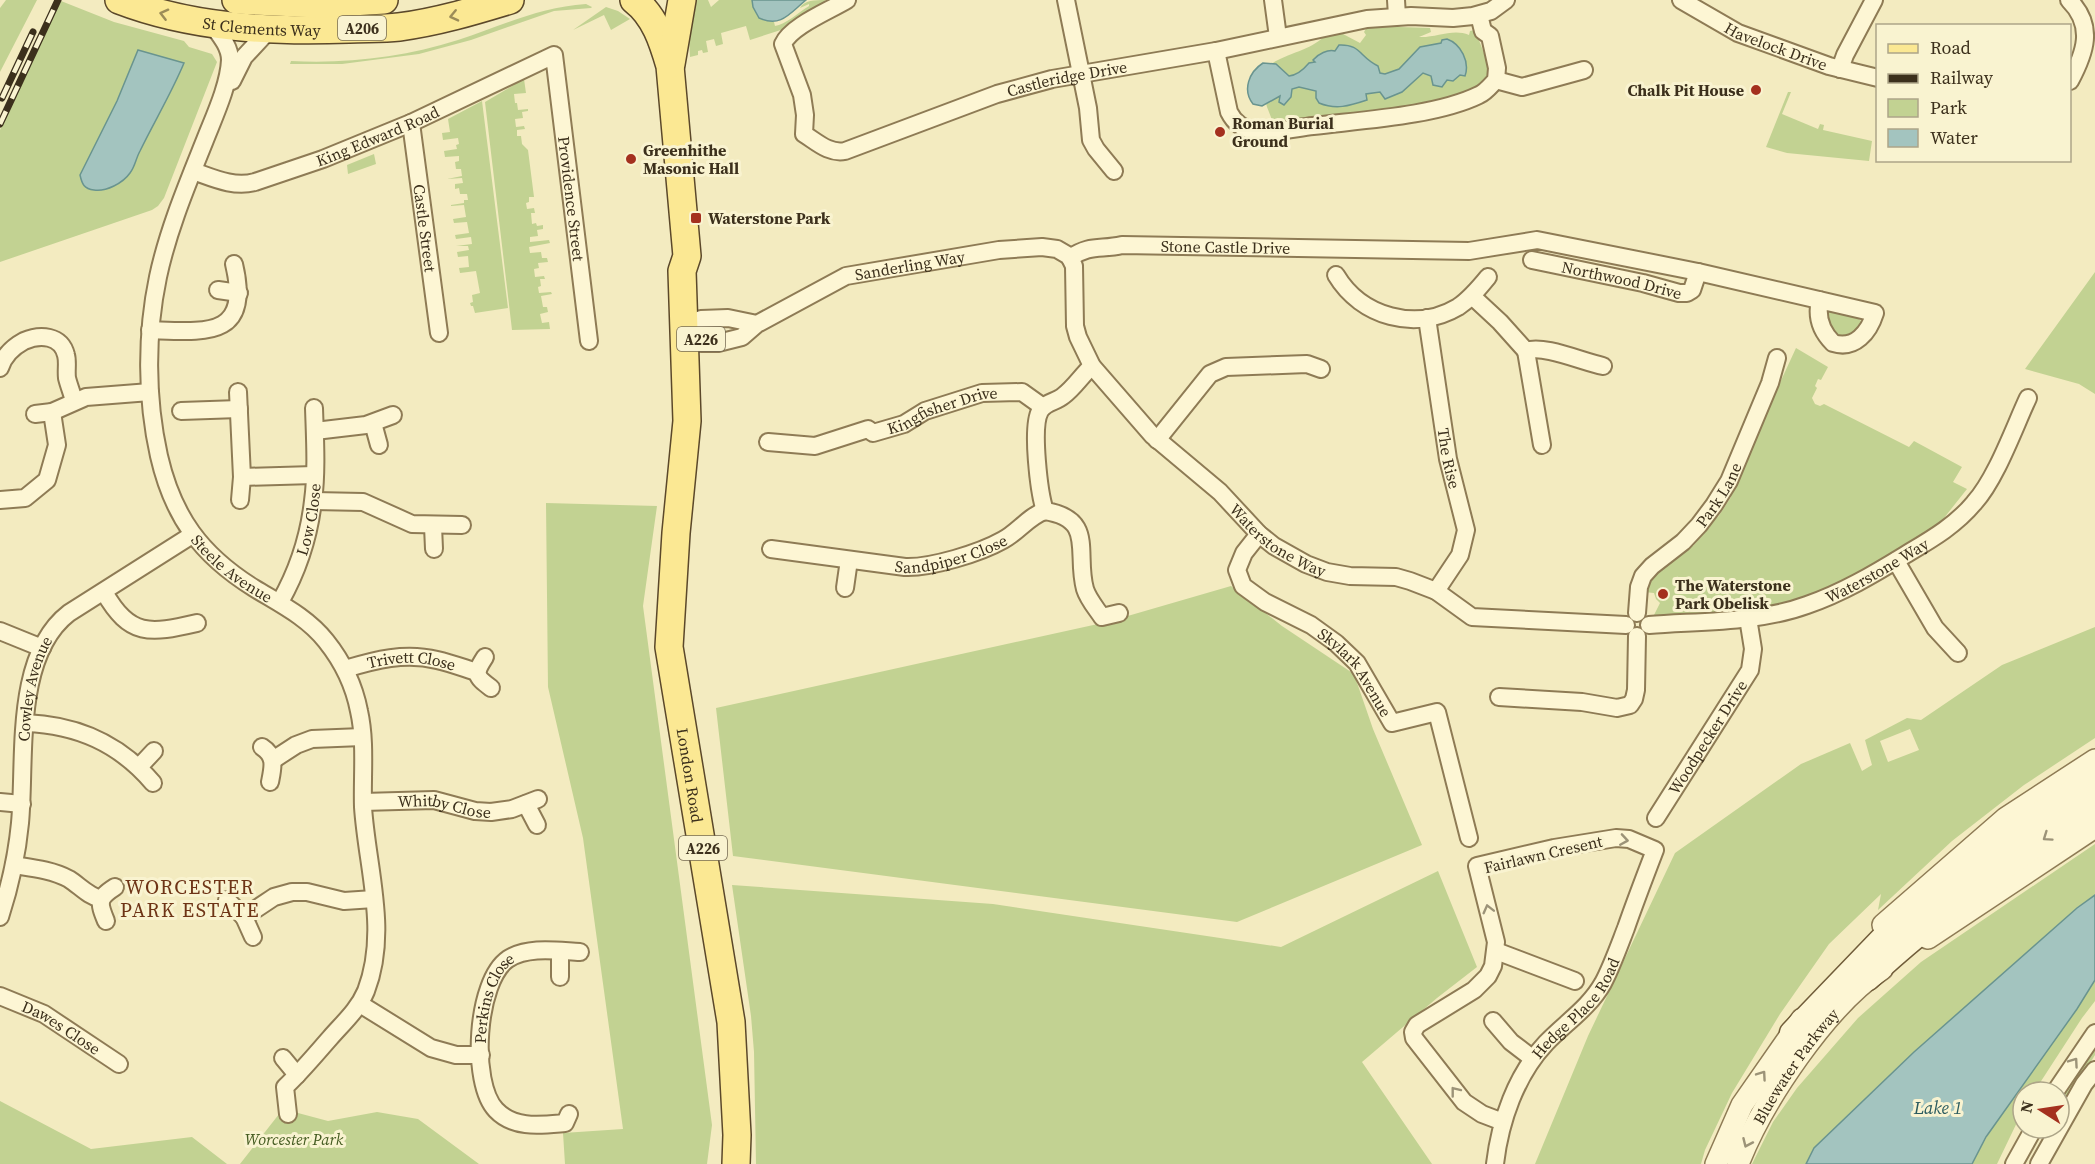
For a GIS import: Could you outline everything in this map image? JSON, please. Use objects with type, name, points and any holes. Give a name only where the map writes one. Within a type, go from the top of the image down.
[{"type":"main road","name":"St Clements Way","points":[[119,0],[165,15],[211,23],[302,31],[399,27],[457,16],[510,0]]},
{"type":"main road","name":"St Clements Way","points":[[236,0],[318,2],[384,0]]},
{"type":"main road","name":"London Road","points":[[634,0],[650,18],[661,37],[670,66],[687,256],[682,271],[696,331],[676,533],[669,648],[731,1022],[737,1135],[736,1164]]},
{"type":"main road","name":"London Road","points":[[670,66],[682,0]]},
{"type":"main road","points":[[1792,1032],[1890,931],[2016,830],[2095,777]]},
{"type":"main road","points":[[1868,978],[1899,950],[2026,851],[2095,803]]},
{"type":"street","name":"Castleridge Drive","points":[[847,0],[794,31],[783,44],[802,95],[805,114],[804,134],[832,151],[845,151],[1005,91],[1081,74],[1216,51],[1342,23],[1396,8],[1453,18],[1491,11],[1506,0]]},
{"type":"street","points":[[1066,0],[1088,108],[1091,142],[1114,171]]},
{"type":"street","points":[[1273,0],[1278,37]]},
{"type":"street","name":"Havelock Drive","points":[[1681,0],[1738,33],[1803,58],[1876,78]]},
{"type":"street","points":[[1840,69],[1874,0]]},
{"type":"street","points":[[2068,0],[2076,7],[2082,19],[2086,36],[2083,52],[2071,79]]},
{"type":"street","points":[[1216,51],[1230,115],[1240,125],[1257,132],[1425,111],[1479,95],[1496,80],[1497,68],[1490,36],[1483,31],[1479,15]]},
{"type":"street","name":"Steele Avenue","points":[[211,23],[224,40],[230,57],[224,91],[165,250],[157,282],[150,330],[150,392],[157,443],[166,482],[174,503],[192,535],[223,566],[280,602],[314,628],[345,669],[359,710],[362,736],[363,802],[377,922],[376,947],[369,981],[360,1004],[285,1087],[288,1114]]},
{"type":"street","points":[[224,91],[244,57],[270,29]]},
{"type":"street","name":"King Edward Road","points":[[193,171],[232,184],[250,183],[323,159],[411,123],[555,55]]},
{"type":"street","name":"Providence Street","points":[[555,55],[589,341]]},
{"type":"street","points":[[1496,80],[1522,87],[1584,70]]},
{"type":"street","name":"Castle Street","points":[[411,123],[439,333]]},
{"type":"street","name":"Stone Castle Drive","points":[[1070,258],[1089,248],[1134,245],[1470,251],[1537,240],[1698,272],[1820,300]]},
{"type":"street","name":"Sanderling Way","points":[[696,331],[718,343],[742,337],[757,324],[846,276],[1021,248],[1052,247],[1062,251],[1070,258]]},
{"type":"street","name":"Waterstone Way","points":[[1070,258],[1075,272],[1075,326],[1092,366],[1157,440],[1215,488],[1259,534],[1280,550],[1317,569],[1350,576],[1398,578],[1436,591],[1472,617],[1637,625],[1748,618],[1805,606],[1842,591],[1896,561],[1940,534],[1975,503],[1989,480],[2028,398]]},
{"type":"street","name":"Northwood Drive","points":[[1532,260],[1681,293],[1692,290],[1698,272]]},
{"type":"street","points":[[150,330],[207,330],[220,326],[232,315],[239,293],[234,264]]},
{"type":"street","points":[[1336,275],[1351,295],[1375,311],[1400,318],[1427,318],[1451,310],[1472,296],[1488,278]]},
{"type":"street","points":[[218,290],[239,293]]},
{"type":"street","points":[[1472,296],[1508,330],[1526,351],[1542,445]]},
{"type":"street","points":[[696,331],[728,318],[757,324]]},
{"type":"street","name":"The Rise","points":[[1427,318],[1448,459],[1466,530],[1460,555],[1436,591]]},
{"type":"street","points":[[0,368],[7,354],[21,343],[38,336],[51,338],[65,351],[68,378],[74,401]]},
{"type":"street","points":[[1526,351],[1534,349],[1553,352],[1603,366]]},
{"type":"street","name":"Park Lane","points":[[1499,697],[1582,702],[1617,708],[1630,705],[1636,690],[1639,586],[1643,576],[1699,525],[1729,481],[1770,383],[1777,358]]},
{"type":"street","points":[[1157,440],[1210,374],[1217,369],[1307,364],[1321,369]]},
{"type":"street","points":[[1092,366],[1065,395],[1043,407],[1038,421],[1038,486],[1045,511],[1065,517],[1076,525],[1080,533],[1082,573],[1088,597],[1102,617],[1119,613]]},
{"type":"street","points":[[0,500],[25,498],[47,480],[57,445],[44,413],[86,397],[150,392]]},
{"type":"street","points":[[238,392],[242,477],[240,500]]},
{"type":"street","name":"Kingfisher Drive","points":[[768,441],[811,446],[868,429],[873,433],[904,424],[925,411],[982,393],[1022,392],[1043,407]]},
{"type":"street","name":"Low Close","points":[[280,602],[301,552],[314,501],[314,408]]},
{"type":"street","points":[[181,411],[239,409]]},
{"type":"street","points":[[315,431],[352,428],[393,415]]},
{"type":"street","points":[[373,423],[379,445]]},
{"type":"street","points":[[242,477],[315,475]]},
{"type":"street","points":[[314,501],[360,501],[407,523],[433,526],[462,525]]},
{"type":"street","name":"Sandpiper Close","points":[[771,549],[910,567],[939,563],[1003,541],[1045,511]]},
{"type":"street","points":[[433,526],[434,549]]},
{"type":"street","name":"Skylark Avenue","points":[[1259,534],[1244,553],[1237,570],[1243,586],[1265,602],[1311,625],[1336,643],[1357,663],[1392,723],[1437,712],[1469,838]]},
{"type":"street","name":"Cowley Avenue","points":[[0,917],[14,865],[22,804],[30,686],[47,638],[62,619],[192,535]]},
{"type":"street","points":[[845,588],[849,560]]},
{"type":"street","points":[[1896,561],[1935,628],[1958,652]]},
{"type":"street","points":[[104,592],[117,613],[138,627],[151,631],[196,623]]},
{"type":"street","name":"Woodpecker Drive","points":[[1656,818],[1750,670],[1753,649],[1748,618]]},
{"type":"street","points":[[0,631],[42,648]]},
{"type":"street","name":"Trivett Close","points":[[345,669],[382,659],[416,657],[436,660],[477,672]]},
{"type":"street","name":"Trivett Close","points":[[485,657],[477,672],[478,678],[491,688]]},
{"type":"street","points":[[26,723],[59,725],[87,735],[117,751],[138,766],[153,783]]},
{"type":"street","points":[[270,782],[268,754],[312,739],[362,736]]},
{"type":"street","points":[[138,766],[154,751]]},
{"type":"street","name":"Bluewater Parkway","points":[[1716,1164],[1742,1105],[1792,1032],[1838,972],[1892,915],[2006,818],[2095,760]]},
{"type":"street","name":"Whitby Close","points":[[363,802],[434,800],[471,810],[491,812],[507,811],[532,802],[537,825]]},
{"type":"street","points":[[0,802],[22,804]]},
{"type":"street","name":"Bluewater Parkway","points":[[1738,1164],[1748,1139],[1788,1071],[1827,1021],[1868,978],[2095,827]]},
{"type":"street","name":"Fairlawn Cresent","points":[[1496,951],[1477,866],[1554,848],[1616,838],[1629,839],[1655,850]]},
{"type":"street","name":"Hedge Place Road","points":[[1495,1164],[1503,1122],[1521,1078],[1532,1058],[1585,1007],[1602,985],[1655,850]]},
{"type":"street","points":[[14,865],[58,874],[74,882],[91,896],[100,899]]},
{"type":"street","points":[[100,899],[115,887]]},
{"type":"street","points":[[244,917],[274,897],[292,892],[307,892],[347,901],[374,899]]},
{"type":"street","points":[[100,899],[106,921]]},
{"type":"street","points":[[227,900],[244,917],[253,937]]},
{"type":"street","points":[[1503,1122],[1482,1114],[1464,1102],[1414,1038],[1413,1032],[1417,1025],[1474,990],[1494,966],[1496,951],[1575,981]]},
{"type":"street","name":"Perkins Close","points":[[569,1114],[567,1122],[564,1123],[526,1125],[501,1114],[490,1103],[486,1093],[481,1055],[480,1025],[483,1006],[491,983],[502,966],[511,958],[527,952],[580,952]]},
{"type":"street","points":[[560,952],[560,977]]},
{"type":"street","name":"Dawes Close","points":[[0,996],[44,1014],[119,1064]]},
{"type":"street","name":"Perkins Close","points":[[360,1004],[438,1051],[456,1055],[481,1055]]},
{"type":"street","points":[[1493,1021],[1511,1042],[1532,1058]]},
{"type":"street","points":[[2063,1080],[2095,1033]]},
{"type":"street","points":[[283,1058],[297,1075]]},
{"type":"street","points":[[2039,1164],[2084,1084],[2095,1070]]},
{"type":"street","points":[[2013,1164],[2027,1140]]},
{"type":"green space","points":[[6,0],[37,0],[0,72],[0,8]]},
{"type":"green space","points":[[695,0],[708,0],[711,7],[719,0],[752,0],[759,18],[774,22],[775,26],[788,21],[809,6],[809,4],[800,8],[804,3],[825,0],[822,8],[787,28],[750,40],[746,26],[721,33],[723,44],[716,46],[714,39],[706,41],[708,52],[698,51],[698,55],[690,57],[689,38]]},
{"type":"green space","points":[[61,1],[114,22],[184,41],[189,47],[212,54],[217,62],[164,198],[158,206],[0,262],[0,130]]},
{"type":"green space","points":[[586,4],[592,7],[554,11],[471,40],[419,54],[342,64],[290,64],[291,61],[354,60],[417,51],[458,40],[536,13]]},
{"type":"green space","points":[[606,7],[630,19],[611,30],[604,15],[573,30]]},
{"type":"green space","points":[[1394,22],[1400,27],[1430,28],[1431,32],[1419,37],[1457,32],[1469,35],[1470,31],[1475,30],[1487,61],[1492,65],[1484,84],[1457,101],[1435,101],[1423,107],[1274,125],[1259,73],[1277,60],[1316,43],[1334,26],[1360,43],[1366,35],[1364,32],[1367,27]]},
{"type":"green space","points":[[524,79],[526,93],[514,94],[515,103],[517,103],[518,110],[528,109],[528,111],[522,112],[523,118],[515,119],[516,127],[524,126],[525,129],[517,130],[517,136],[521,136],[522,144],[528,150],[534,197],[529,197],[529,202],[526,203],[527,209],[534,208],[535,213],[531,213],[532,224],[543,225],[543,229],[537,230],[538,236],[530,237],[530,242],[549,240],[550,243],[529,247],[530,253],[541,252],[542,258],[547,258],[548,262],[538,263],[539,268],[534,269],[535,277],[544,276],[545,279],[540,279],[539,293],[551,292],[552,294],[541,296],[543,307],[547,307],[548,312],[540,314],[542,323],[549,322],[550,329],[512,330],[485,102]]},
{"type":"green space","points":[[1788,92],[1791,92],[1782,114],[1818,129],[1820,124],[1824,125],[1823,130],[1872,141],[1869,161],[1787,153],[1766,147]]},
{"type":"green space","points":[[482,101],[508,308],[475,313],[470,303],[473,302],[472,295],[480,293],[476,271],[460,273],[459,268],[469,267],[468,256],[458,257],[457,252],[469,250],[468,246],[456,246],[472,244],[471,237],[456,239],[455,235],[469,233],[467,222],[454,223],[453,219],[466,217],[464,205],[451,206],[468,200],[467,194],[460,194],[459,188],[455,189],[455,184],[463,183],[462,178],[447,179],[462,176],[461,169],[456,169],[455,162],[459,161],[459,156],[445,157],[444,151],[457,149],[458,138],[443,140],[442,133],[450,132],[448,119]]},
{"type":"green space","points":[[374,154],[376,164],[348,174],[347,165]]},
{"type":"green space","points":[[2095,272],[2095,394],[2079,384],[2025,369]]},
{"type":"green space","points":[[1831,310],[1857,317],[1863,323],[1860,332],[1837,339],[1824,314]]},
{"type":"green space","points":[[1796,348],[1828,367],[1815,386],[1817,388],[1812,398],[1815,404],[1820,406],[1824,404],[1909,447],[1914,441],[1962,467],[1953,482],[1967,489],[1940,523],[1889,558],[1818,594],[1753,610],[1714,615],[1665,617],[1654,615],[1660,603],[1654,593],[1644,592],[1646,581],[1684,546],[1693,546],[1710,527],[1710,520],[1718,517],[1731,497],[1730,491]]},
{"type":"green space","points":[[546,503],[657,506],[643,606],[712,1125],[707,1164],[565,1164],[563,1133],[623,1129],[583,838],[548,687]]},
{"type":"green space","points":[[1231,586],[1282,626],[1354,674],[1373,729],[1422,845],[1237,922],[733,856],[716,708],[1107,622]]},
{"type":"green space","points":[[2095,627],[2095,738],[2024,785],[1952,841],[1878,910],[1881,894],[1829,944],[1780,1014],[1732,1093],[1705,1150],[1701,1164],[1535,1164],[1588,1036],[1675,853],[1801,764],[1850,743],[1862,771],[1872,765],[1865,740],[1907,718],[1921,720],[2002,665]],"holes":[[[1910,729],[1919,750],[1888,762],[1880,741]]]},
{"type":"green space","points":[[2095,844],[2095,895],[2077,908],[1914,1052],[1814,1148],[1806,1164],[1752,1164],[1773,1122],[1797,1088],[1858,1018],[1921,962]]},
{"type":"green space","points":[[1438,871],[1477,967],[1362,1062],[1432,1164],[756,1164],[751,1016],[732,885],[993,904],[1281,947]]},
{"type":"green space","points":[[2095,980],[2095,1001],[2042,1080],[2024,1080]]},
{"type":"green space","points":[[2095,1045],[2095,1055],[2071,1094],[2071,1082]]},
{"type":"green space","points":[[2011,1099],[2011,1135],[1997,1164],[1972,1164],[1985,1140]]},
{"type":"green space","name":"Worcester Park","points":[[0,1101],[91,1149],[192,1137],[227,1164],[0,1164]]},
{"type":"green space","name":"Worcester Park","points":[[283,1109],[328,1121],[377,1112],[418,1119],[479,1164],[240,1164]]},
{"type":"water","points":[[752,0],[806,0],[785,18],[767,21],[759,18]]},
{"type":"water","points":[[1442,40],[1452,41],[1463,54],[1466,71],[1465,76],[1460,75],[1453,81],[1447,80],[1442,87],[1433,85],[1431,76],[1423,73],[1402,92],[1385,99],[1380,92],[1366,94],[1367,100],[1337,107],[1319,103],[1316,91],[1299,87],[1292,89],[1291,97],[1284,105],[1279,102],[1280,96],[1262,106],[1253,104],[1248,93],[1251,76],[1263,63],[1276,64],[1289,76],[1301,71],[1309,63],[1315,62],[1313,60],[1320,54],[1335,51],[1339,45],[1346,45],[1356,49],[1378,66],[1380,73],[1385,74],[1399,69],[1420,47],[1441,43]]},
{"type":"water","points":[[138,50],[184,63],[130,173],[109,188],[94,190],[88,188],[80,175],[117,101]]},
{"type":"water","name":"Lake 1","points":[[2095,895],[2095,980],[2027,1080],[2011,1080],[2011,1102],[1986,1137],[1972,1164],[1806,1164],[1814,1148],[1914,1052],[2077,908]]},
{"type":"railway","points":[[0,124],[58,0]]},
{"type":"railway","points":[[2,98],[33,32]]},
{"type":"place","name":"Chalk Pit House","points":[[1756,90]]},
{"type":"place","name":"Roman Burial Ground","points":[[1220,132]]},
{"type":"place","name":"Greenhithe Masonic Hall","points":[[631,159]]},
{"type":"place","name":"Waterstone Park","points":[[696,218]]},
{"type":"place","name":"The Waterstone Park Obelisk","points":[[1663,594]]},
{"type":"district","name":"WORCESTER PARK ESTATE","points":[[190,898]]}]
